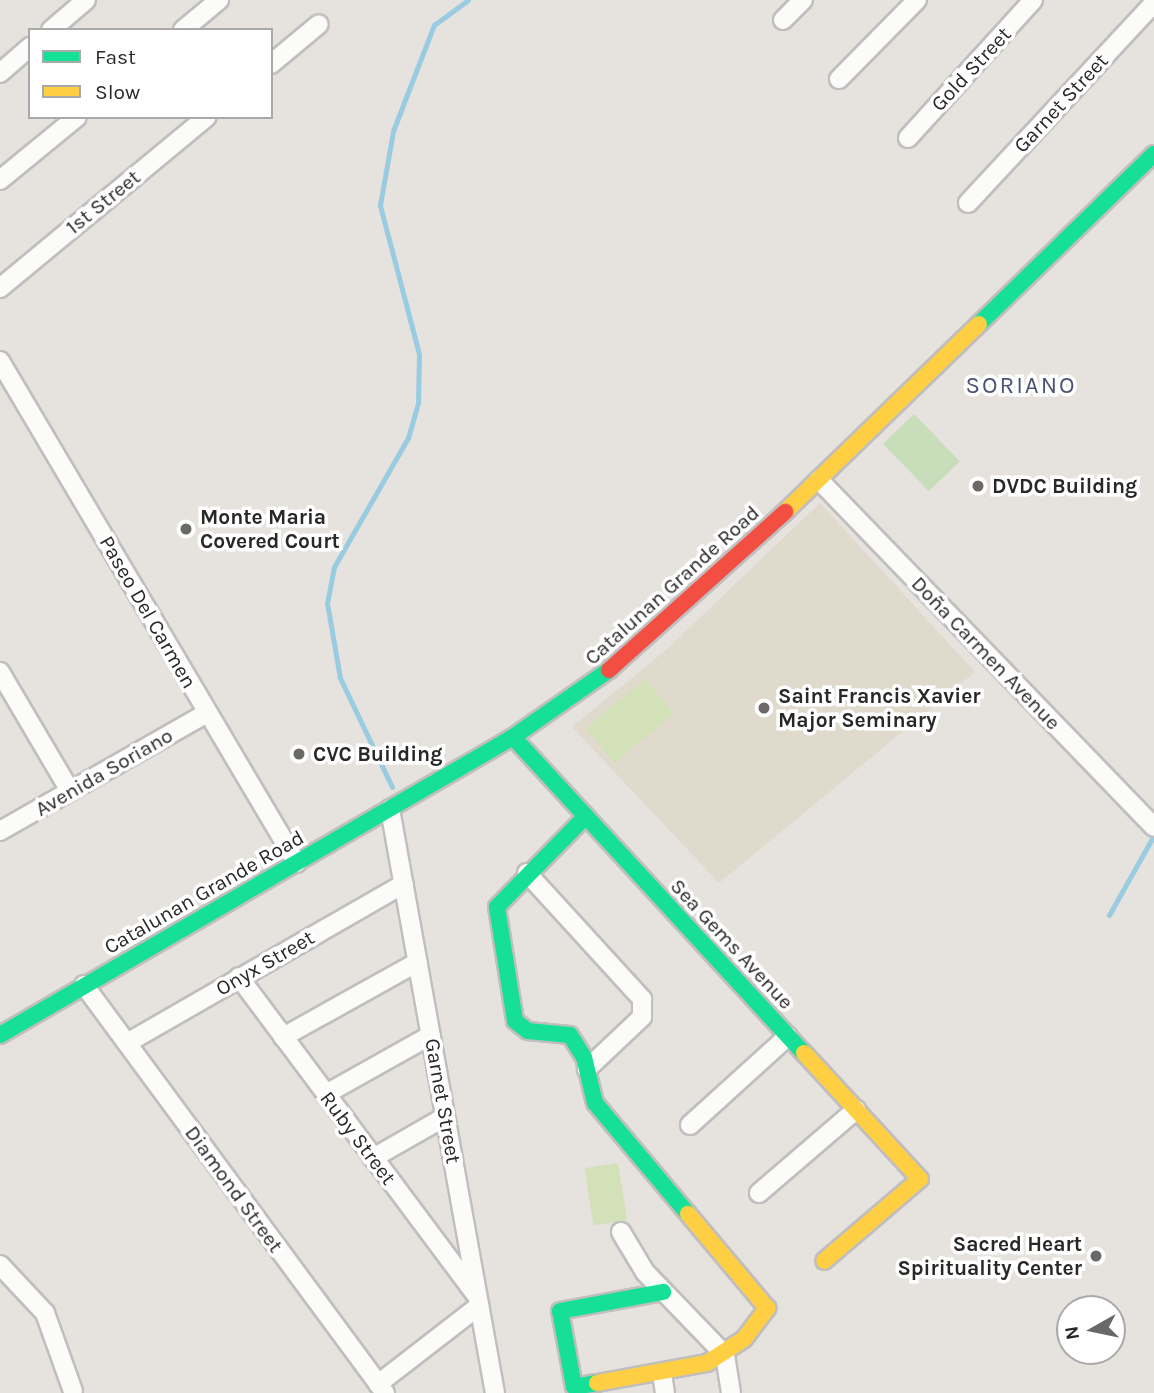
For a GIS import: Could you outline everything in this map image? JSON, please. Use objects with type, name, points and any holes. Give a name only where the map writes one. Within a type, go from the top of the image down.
[{"type":"street","points":[[53,28],[86,0]]},
{"type":"street","points":[[185,28],[219,0]]},
{"type":"street","points":[[783,20],[803,0]]},
{"type":"street","points":[[839,79],[917,0]]},
{"type":"street","name":"Gold Street","points":[[908,138],[1034,0]]},
{"type":"street","name":"Garnet Street","points":[[968,203],[1154,3]]},
{"type":"street","points":[[273,62],[319,24]]},
{"type":"street","points":[[0,73],[28,49]]},
{"type":"street","points":[[0,180],[75,119]]},
{"type":"street","name":"1st Street","points":[[0,288],[205,119]]},
{"type":"street","name":"Catalunan Grande Road","points":[[0,1035],[513,737],[639,647],[819,480],[1154,154]]},
{"type":"street","name":"Paseo Del Carmen","points":[[0,361],[298,863]]},
{"type":"street","name":"Doña Carmen Avenue","points":[[819,480],[1154,827]]},
{"type":"street","points":[[0,672],[71,791]]},
{"type":"street","name":"Avenida Soriano","points":[[0,831],[207,713]]},
{"type":"street","name":"Sea Gems Avenue","points":[[513,737],[920,1179],[824,1261]]},
{"type":"street","name":"Garnet Street","points":[[390,809],[495,1393]]},
{"type":"street","points":[[586,816],[503,899],[495,919],[515,1021],[528,1031],[570,1035],[587,1069],[595,1103],[764,1300],[765,1317],[724,1354],[662,1374],[574,1387],[560,1311],[663,1292]]},
{"type":"street","points":[[527,873],[642,999],[642,1017],[587,1069]]},
{"type":"street","name":"Onyx Street","points":[[127,1043],[404,884]]},
{"type":"street","points":[[283,1037],[418,962]]},
{"type":"street","name":"Ruby Street","points":[[239,977],[479,1303]]},
{"type":"street","name":"Diamond Street","points":[[84,985],[382,1389]]},
{"type":"street","points":[[326,1094],[431,1035]]},
{"type":"street","points":[[690,1125],[788,1036]]},
{"type":"street","points":[[760,1193],[856,1110]]},
{"type":"street","points":[[373,1158],[446,1117]]},
{"type":"street","points":[[621,1232],[663,1292],[724,1354],[731,1393]]},
{"type":"street","points":[[0,1265],[45,1313],[73,1391]]},
{"type":"street","points":[[382,1389],[479,1303]]},
{"type":"street","points":[[662,1374],[665,1393]]},
{"type":"shaded area","name":"Saint Francis Xavier Major Seminary","points":[[820,503],[975,672],[719,883],[572,727],[667,649]]},
{"type":"green space","points":[[914,414],[960,461],[929,491],[883,444]]},
{"type":"green space","points":[[645,679],[674,713],[615,763],[586,728]]},
{"type":"green space","points":[[618,1163],[627,1220],[593,1226],[584,1168]]},
{"type":"waterway","points":[[392,787],[340,678],[327,603],[334,567],[408,438],[418,402],[419,354],[380,205],[393,131],[434,25],[468,0]]},
{"type":"waterway","points":[[1109,915],[1153,837]]},
{"type":"traffic: fast","points":[[979,324],[1154,154]]},
{"type":"traffic: fast","points":[[0,1035],[513,737],[609,670]]},
{"type":"traffic: fast","points":[[513,737],[804,1053]]},
{"type":"traffic: fast","points":[[586,816],[497,907],[515,1021],[528,1031],[570,1035],[584,1057],[595,1103],[688,1214]]},
{"type":"traffic: fast","points":[[597,1383],[574,1387],[560,1311],[663,1292]]},
{"type":"traffic: slow","points":[[785,512],[979,324]]},
{"type":"traffic: slow","points":[[804,1053],[920,1179],[824,1261]]},
{"type":"traffic: slow","points":[[597,1383],[707,1363],[744,1339],[767,1308],[688,1214]]},
{"type":"traffic: jam","points":[[609,670],[785,512]]},
{"type":"place","name":"DVDC Building","points":[[978,486]]},
{"type":"place","name":"Monte Maria Covered Court","points":[[186,529]]},
{"type":"place","name":"Saint Francis Xavier Major Seminary","points":[[764,708]]},
{"type":"place","name":"CVC Building","points":[[299,754]]},
{"type":"place","name":"Sacred Heart Spirituality Center","points":[[1096,1256]]},
{"type":"district","name":"SORIANO","points":[[1021,386]]}]
